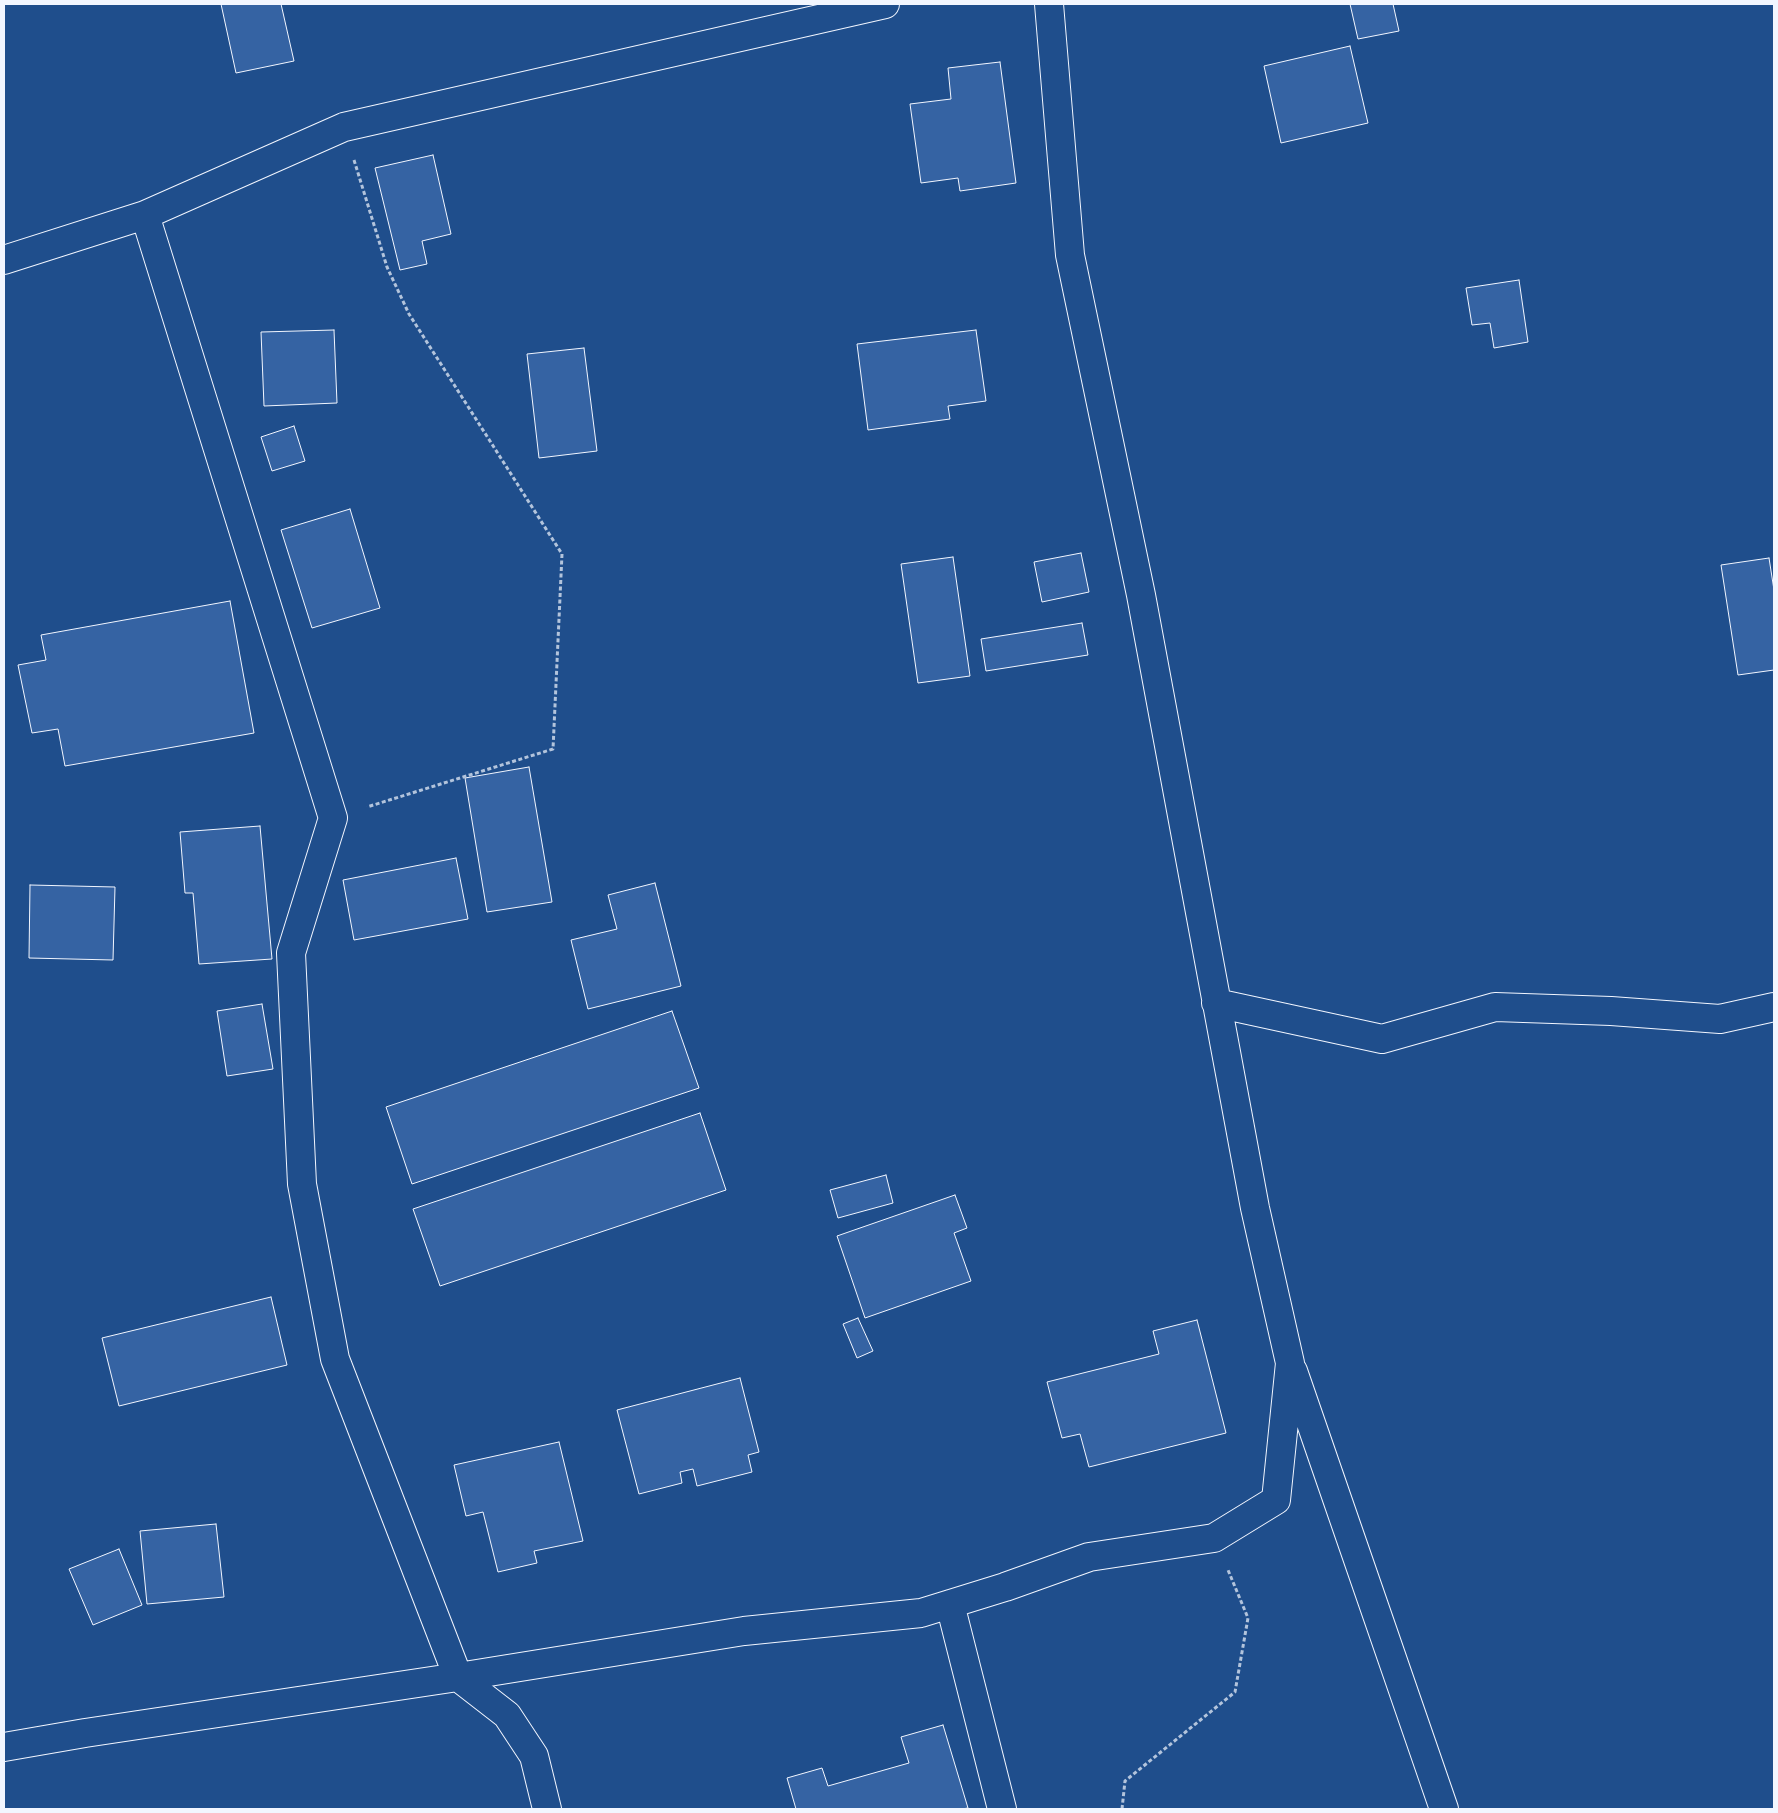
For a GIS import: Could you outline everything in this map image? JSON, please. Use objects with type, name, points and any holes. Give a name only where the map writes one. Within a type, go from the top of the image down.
[{"type":"street","points":[[4,260],[145,215],[344,127],[885,4]]},
{"type":"street","points":[[1049,4],[1070,255],[1141,594],[1255,1208],[1290,1363],[1444,1809]]},
{"type":"street","points":[[145,215],[332,818],[291,953],[302,1184],[335,1359],[458,1677],[507,1715],[534,1756],[547,1809]]},
{"type":"street","points":[[1216,1003],[1382,1039],[1495,1007],[1611,1011],[1720,1019],[1774,1007]]},
{"type":"street","points":[[4,1747],[744,1631],[921,1613],[1005,1587],[1088,1557],[1214,1538],[1276,1500],[1290,1363]]},
{"type":"street","points":[[950,1604],[1002,1809]]},
{"type":"path","points":[[332,818],[553,749],[562,554],[409,314],[387,267],[344,127]]},
{"type":"path","points":[[1122,1809],[1125,1781],[1235,1692],[1248,1618],[1214,1538]]},
{"type":"building","points":[[221,4],[281,4],[294,61],[236,73]]},
{"type":"building","points":[[1350,4],[1393,4],[1399,31],[1358,39]]},
{"type":"building","points":[[1350,46],[1368,123],[1281,143],[1264,66]]},
{"type":"building","points":[[1000,62],[1016,183],[960,191],[958,178],[921,183],[910,104],[951,99],[948,68]]},
{"type":"building","points":[[433,155],[451,234],[422,241],[427,264],[400,270],[375,168]]},
{"type":"building","points":[[1519,280],[1528,342],[1494,348],[1490,323],[1472,325],[1466,288]]},
{"type":"building","points":[[334,330],[337,403],[264,406],[261,332]]},
{"type":"building","points":[[976,330],[986,401],[948,406],[950,419],[868,430],[857,344]]},
{"type":"building","points":[[584,348],[597,451],[539,458],[527,354]]},
{"type":"building","points":[[294,426],[305,461],[272,471],[261,437]]},
{"type":"building","points":[[350,509],[380,608],[312,628],[281,530]]},
{"type":"building","points":[[1081,553],[1089,592],[1042,602],[1034,562]]},
{"type":"building","points":[[953,557],[970,676],[918,683],[901,564]]},
{"type":"building","points":[[1769,558],[1774,590],[1774,670],[1738,675],[1721,565]]},
{"type":"building","points":[[230,601],[254,733],[65,766],[58,729],[32,733],[18,665],[46,660],[41,635]]},
{"type":"building","points":[[1082,623],[1088,655],[986,671],[981,639]]},
{"type":"building","points":[[529,767],[552,902],[487,912],[465,778]]},
{"type":"building","points":[[260,826],[272,959],[199,964],[193,893],[185,893],[180,832]]},
{"type":"building","points":[[456,858],[468,919],[354,940],[343,880]]},
{"type":"building","points":[[655,883],[681,986],[588,1009],[571,940],[617,929],[608,895]]},
{"type":"building","points":[[30,885],[115,887],[113,960],[29,958]]},
{"type":"building","points":[[262,1004],[273,1069],[227,1076],[217,1011]]},
{"type":"building","points":[[672,1011],[699,1088],[412,1184],[386,1107]]},
{"type":"building","points":[[700,1113],[726,1190],[440,1286],[413,1209]]},
{"type":"building","points":[[886,1175],[893,1203],[838,1218],[830,1190]]},
{"type":"building","points":[[955,1195],[967,1228],[954,1233],[971,1281],[865,1318],[837,1236]]},
{"type":"building","points":[[271,1297],[287,1365],[119,1406],[102,1338]]},
{"type":"building","points":[[858,1318],[873,1351],[857,1358],[843,1324]]},
{"type":"building","points":[[1197,1320],[1226,1433],[1089,1467],[1080,1434],[1062,1438],[1047,1382],[1159,1354],[1153,1331]]},
{"type":"building","points":[[740,1378],[759,1452],[748,1455],[752,1472],[697,1486],[693,1469],[680,1472],[682,1483],[639,1494],[617,1410]]},
{"type":"building","points":[[559,1442],[583,1541],[534,1551],[537,1563],[498,1572],[483,1512],[466,1516],[454,1465]]},
{"type":"building","points":[[216,1524],[224,1597],[147,1604],[140,1531]]},
{"type":"building","points":[[119,1549],[142,1605],[93,1625],[69,1569]]},
{"type":"building","points":[[943,1725],[968,1808],[796,1809],[787,1778],[822,1768],[828,1786],[909,1763],[901,1737]]}]
